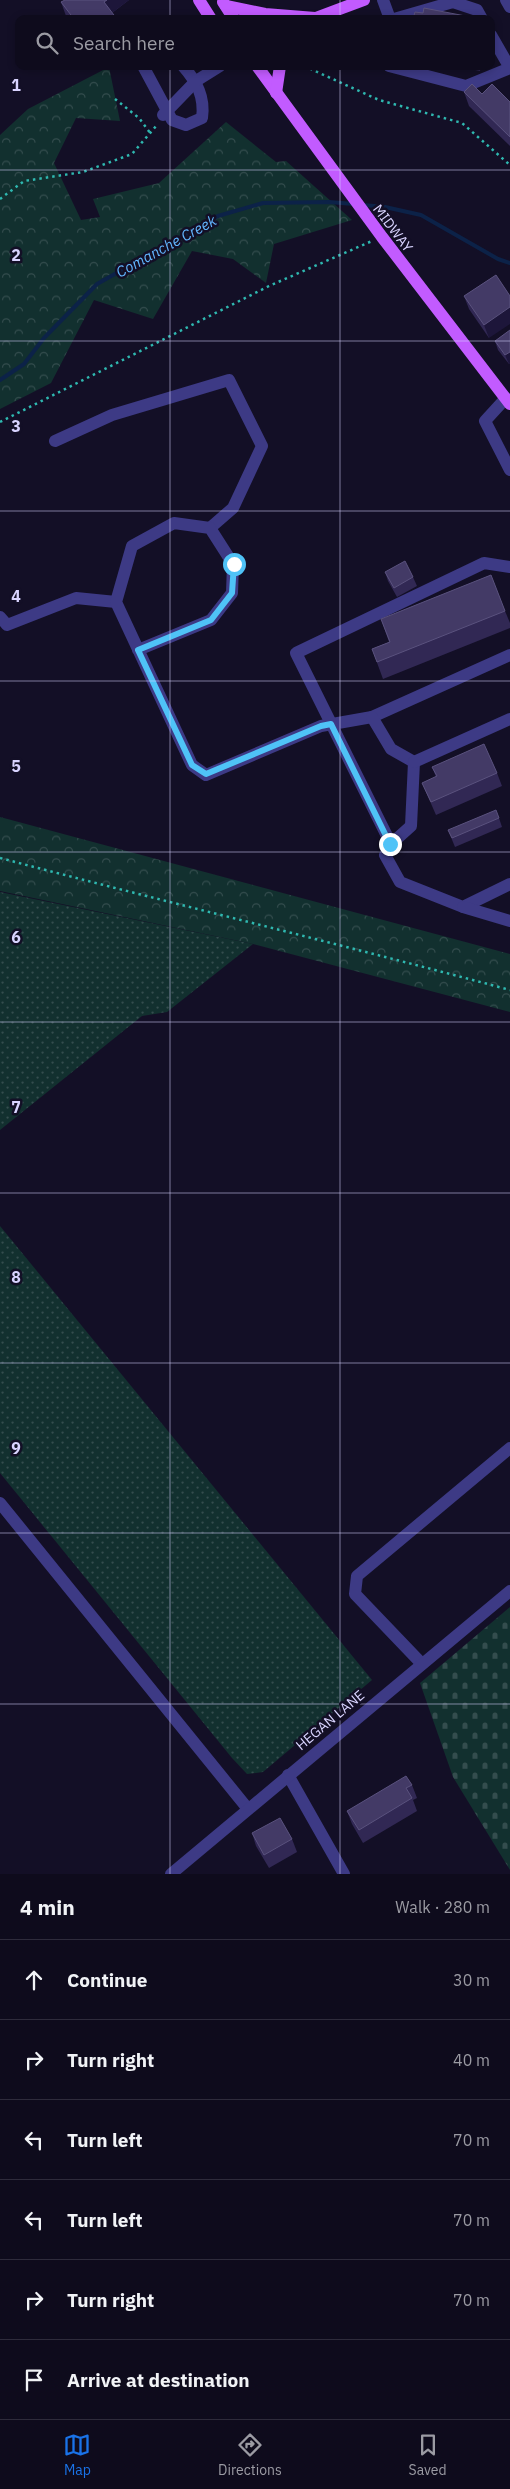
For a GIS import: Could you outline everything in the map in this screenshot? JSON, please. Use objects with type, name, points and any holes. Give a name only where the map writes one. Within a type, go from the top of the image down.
[{"type":"main road","points":[[198,0],[208,15]]},
{"type":"main road","points":[[322,15],[364,0]]},
{"type":"main road","points":[[224,3],[266,14],[278,15]]},
{"type":"main road","points":[[224,3],[232,15]]},
{"type":"main road","name":"MIDWAY","points":[[260,70],[366,217],[508,401]]},
{"type":"main road","points":[[276,93],[279,70]]},
{"type":"street","points":[[383,0],[389,15]]},
{"type":"street","points":[[506,0],[510,7]]},
{"type":"street","points":[[408,15],[453,2],[477,10],[480,15]]},
{"type":"street","points":[[404,70],[466,86],[510,68],[495,42]]},
{"type":"street","points":[[145,70],[165,113],[172,120],[186,125],[202,118],[204,105],[196,81],[186,70]]},
{"type":"street","points":[[165,113],[196,81],[214,70]]},
{"type":"street","points":[[55,441],[112,415],[229,380],[262,446],[233,508],[210,528]]},
{"type":"street","points":[[508,401],[485,421],[510,470]]},
{"type":"street","points":[[138,650],[211,620],[232,593],[234,564],[210,528],[174,522],[132,546],[116,602],[138,650],[192,765],[206,774],[321,726],[372,717],[510,655]]},
{"type":"street","points":[[390,844],[296,653],[484,563],[510,568]]},
{"type":"street","points":[[0,617],[7,625],[76,598],[116,602]]},
{"type":"street","points":[[372,717],[391,749],[414,762]]},
{"type":"street","points":[[414,762],[510,719]]},
{"type":"street","points":[[414,762],[411,826],[390,844],[385,855],[400,882],[463,907],[510,921]]},
{"type":"street","points":[[463,907],[510,884]]},
{"type":"street","points":[[422,1664],[355,1594],[357,1576],[510,1448]]},
{"type":"street","points":[[0,1504],[248,1809]]},
{"type":"street","name":"HEGAN LANE","points":[[171,1874],[510,1591]]},
{"type":"street","points":[[288,1775],[344,1874]]},
{"type":"path","points":[[313,70],[379,100],[462,123],[510,165]]},
{"type":"path","points":[[115,99],[139,118],[151,134]]},
{"type":"path","points":[[0,199],[24,181],[83,172],[132,154],[151,134],[165,113]]},
{"type":"path","points":[[0,422],[269,286],[382,237]]},
{"type":"path","points":[[0,858],[200,910],[259,923],[510,990]]},
{"type":"green space","points":[[103,70],[110,70],[120,121],[76,118],[54,163],[81,220],[100,217],[93,199],[159,183],[226,122],[276,162],[286,161],[352,220],[274,244],[266,283],[233,259],[192,251],[153,319],[94,300],[51,383],[0,409],[0,135],[28,109]]},
{"type":"green space","points":[[0,817],[510,954],[510,1012],[253,944],[0,891]]},
{"type":"green space","points":[[0,892],[253,944],[167,1012],[142,1016],[0,1130]]},
{"type":"green space","points":[[0,1226],[372,1680],[263,1772],[247,1774],[232,1758],[0,1473]]},
{"type":"green space","points":[[510,1607],[510,1870],[453,1777],[420,1683]]},
{"type":"building","points":[[65,0],[107,0],[104,2],[114,15],[71,15],[61,2]]},
{"type":"building","points":[[424,8],[460,15],[414,15],[415,12],[423,13]]},
{"type":"building","points":[[472,84],[482,94],[492,84],[510,102],[510,137],[464,92]]},
{"type":"building","points":[[496,275],[510,296],[510,307],[484,325],[464,296]]},
{"type":"building","points":[[510,330],[510,352],[505,355],[495,341]]},
{"type":"building","points":[[405,561],[413,577],[394,588],[385,572]]},
{"type":"building","points":[[491,575],[505,611],[377,662],[372,649],[390,642],[381,619]]},
{"type":"building","points":[[484,744],[497,773],[431,802],[422,783],[437,776],[432,767]]},
{"type":"building","points":[[496,810],[499,818],[452,838],[448,830]]},
{"type":"building","points":[[406,1776],[412,1785],[406,1788],[412,1798],[359,1830],[347,1811]]},
{"type":"building","points":[[280,1818],[292,1839],[264,1855],[252,1833]]},
{"type":"waterway","name":"Comanche Creek","points":[[0,380],[24,364],[44,338],[97,284],[218,216],[263,203],[329,202],[354,204]]},
{"type":"waterway","name":"Comanche Creek","points":[[363,205],[385,207],[421,215],[498,259],[510,263]]},
{"type":"route","points":[[234,564],[232,593],[211,620],[138,650],[192,765],[206,774],[321,726],[331,724],[390,844]]}]
